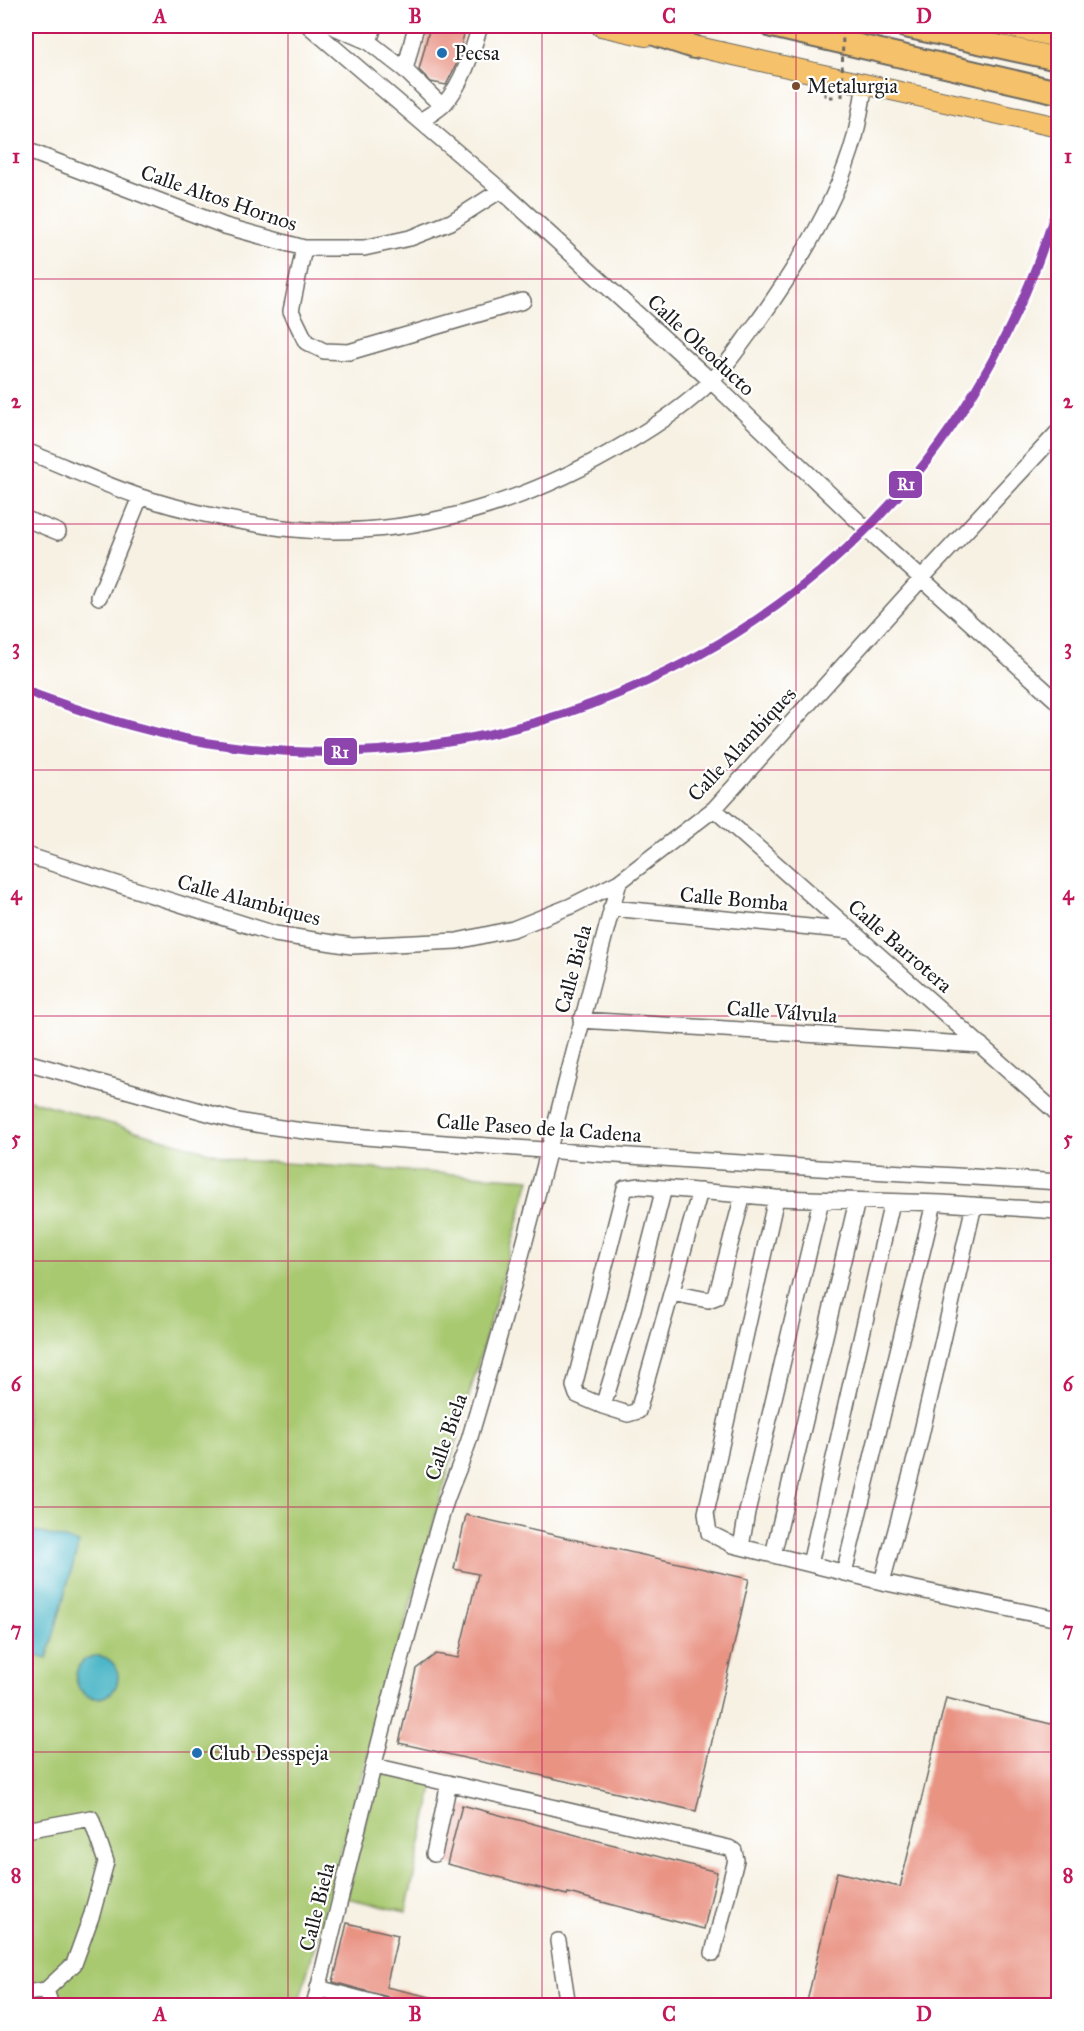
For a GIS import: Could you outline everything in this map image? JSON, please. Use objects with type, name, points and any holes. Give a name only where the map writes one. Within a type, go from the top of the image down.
[{"type":"highway","points":[[630,26],[694,47]]},
{"type":"highway","points":[[772,26],[1057,91]]},
{"type":"highway","points":[[905,26],[1059,59]]},
{"type":"highway","points":[[1011,26],[1059,36]]},
{"type":"main road","points":[[601,26],[1053,126]]},
{"type":"street","name":"Calle Oleoducto","points":[[309,26],[501,190],[711,381],[858,521],[1059,702]]},
{"type":"street","points":[[332,26],[369,42],[405,70],[442,106]]},
{"type":"street","points":[[369,42],[374,26]]},
{"type":"street","points":[[405,70],[416,26]]},
{"type":"street","points":[[420,121],[442,106],[456,89],[480,26]]},
{"type":"street","points":[[26,451],[140,497],[212,515],[284,528],[349,530],[419,524],[487,507],[550,484],[608,455],[666,420],[711,381],[789,278],[816,229],[838,183],[854,139],[865,84]]},
{"type":"street","name":"Calle Altos Hornos","points":[[26,150],[225,226],[304,248],[364,248],[410,238],[451,222],[501,190]]},
{"type":"street","points":[[304,248],[291,312],[306,342],[324,351],[349,352],[523,302]]},
{"type":"street","name":"Calle Alambiques","points":[[26,855],[275,934],[352,946],[457,941],[513,929],[571,906],[618,882],[714,809],[922,578],[1059,432]]},
{"type":"street","points":[[99,597],[140,497]]},
{"type":"street","points":[[26,519],[58,532]]},
{"type":"street","name":"Calle Barrotera","points":[[714,809],[1059,1114]]},
{"type":"street","name":"Calle Biela","points":[[314,2006],[374,1766],[445,1504],[472,1433],[549,1150],[618,882]]},
{"type":"street","name":"Calle Bomba","points":[[611,908],[852,931]]},
{"type":"street","name":"Calle Válvula","points":[[581,1020],[981,1045]]},
{"type":"street","name":"Calle Paseo de la Cadena","points":[[26,1062],[233,1120],[262,1125],[340,1134],[549,1150],[1059,1182]]},
{"type":"street","points":[[700,1191],[638,1411],[628,1414],[577,1395],[574,1386],[625,1188],[640,1186],[700,1191],[776,1198],[934,1203],[1059,1211]]},
{"type":"street","points":[[603,1406],[633,1309],[664,1188]]},
{"type":"street","points":[[671,1293],[708,1300],[716,1297],[743,1195]]},
{"type":"street","points":[[776,1198],[706,1513],[709,1533],[733,1545],[844,1573],[1059,1619]]},
{"type":"street","points":[[741,1547],[747,1512],[820,1200]]},
{"type":"street","points":[[773,1555],[857,1201]]},
{"type":"street","points":[[810,1564],[892,1202]]},
{"type":"street","points":[[844,1573],[934,1203]]},
{"type":"street","points":[[882,1582],[919,1444],[974,1205]]},
{"type":"street","points":[[374,1766],[729,1848],[734,1851],[736,1860],[713,1953]]},
{"type":"street","points":[[434,1854],[449,1783]]},
{"type":"street","points":[[26,1830],[91,1818],[106,1862],[92,1914],[74,1964],[46,1990],[26,1993]]},
{"type":"street","points":[[558,1941],[568,2006]]},
{"type":"street","points":[[318,1988],[386,2006]]},
{"type":"street","points":[[46,1990],[51,2006]]},
{"type":"path","points":[[825,97],[842,97],[843,26]]},
{"type":"green space","name":"Club Desspeja","points":[[26,1099],[237,1160],[530,1179],[298,2005],[26,2005]]},
{"type":"green space","points":[[377,1772],[434,1783],[406,1912],[347,1898]]},
{"type":"water","points":[[30,1530],[79,1543],[47,1659],[26,1653],[26,1547]]},
{"type":"water","points":[[97,1656],[105,1657],[112,1662],[117,1669],[117,1685],[112,1692],[105,1697],[97,1698],[89,1697],[82,1692],[77,1685],[76,1677],[77,1669],[82,1662],[89,1657]]},
{"type":"building","name":"Pecsa","points":[[430,26],[466,26],[457,63],[446,85],[431,82],[419,70]]},
{"type":"building","points":[[466,1515],[749,1579],[696,1811],[399,1743],[416,1669],[436,1654],[458,1658],[478,1574],[454,1569]]},
{"type":"building","points":[[946,1698],[1059,1726],[1059,1966],[1049,2006],[806,2006],[837,1872],[900,1887]]},
{"type":"building","points":[[462,1805],[717,1872],[704,1929],[447,1864]]},
{"type":"building","points":[[347,1923],[398,1935],[386,1987],[444,2000],[444,2006],[413,2006],[333,1982]]},
{"type":"transit line","name":"R1","points":[[26,691],[104,718],[184,738],[238,747],[338,752],[437,744],[534,723],[628,690],[717,645],[799,589],[873,522],[938,446],[993,360],[1023,299],[1058,203]]},
{"type":"place","name":"Pecsa","points":[[442,53]]},
{"type":"place","name":"Metalurgia","points":[[796,86]]},
{"type":"place","name":"Club Desspeja","points":[[197,1753]]}]
